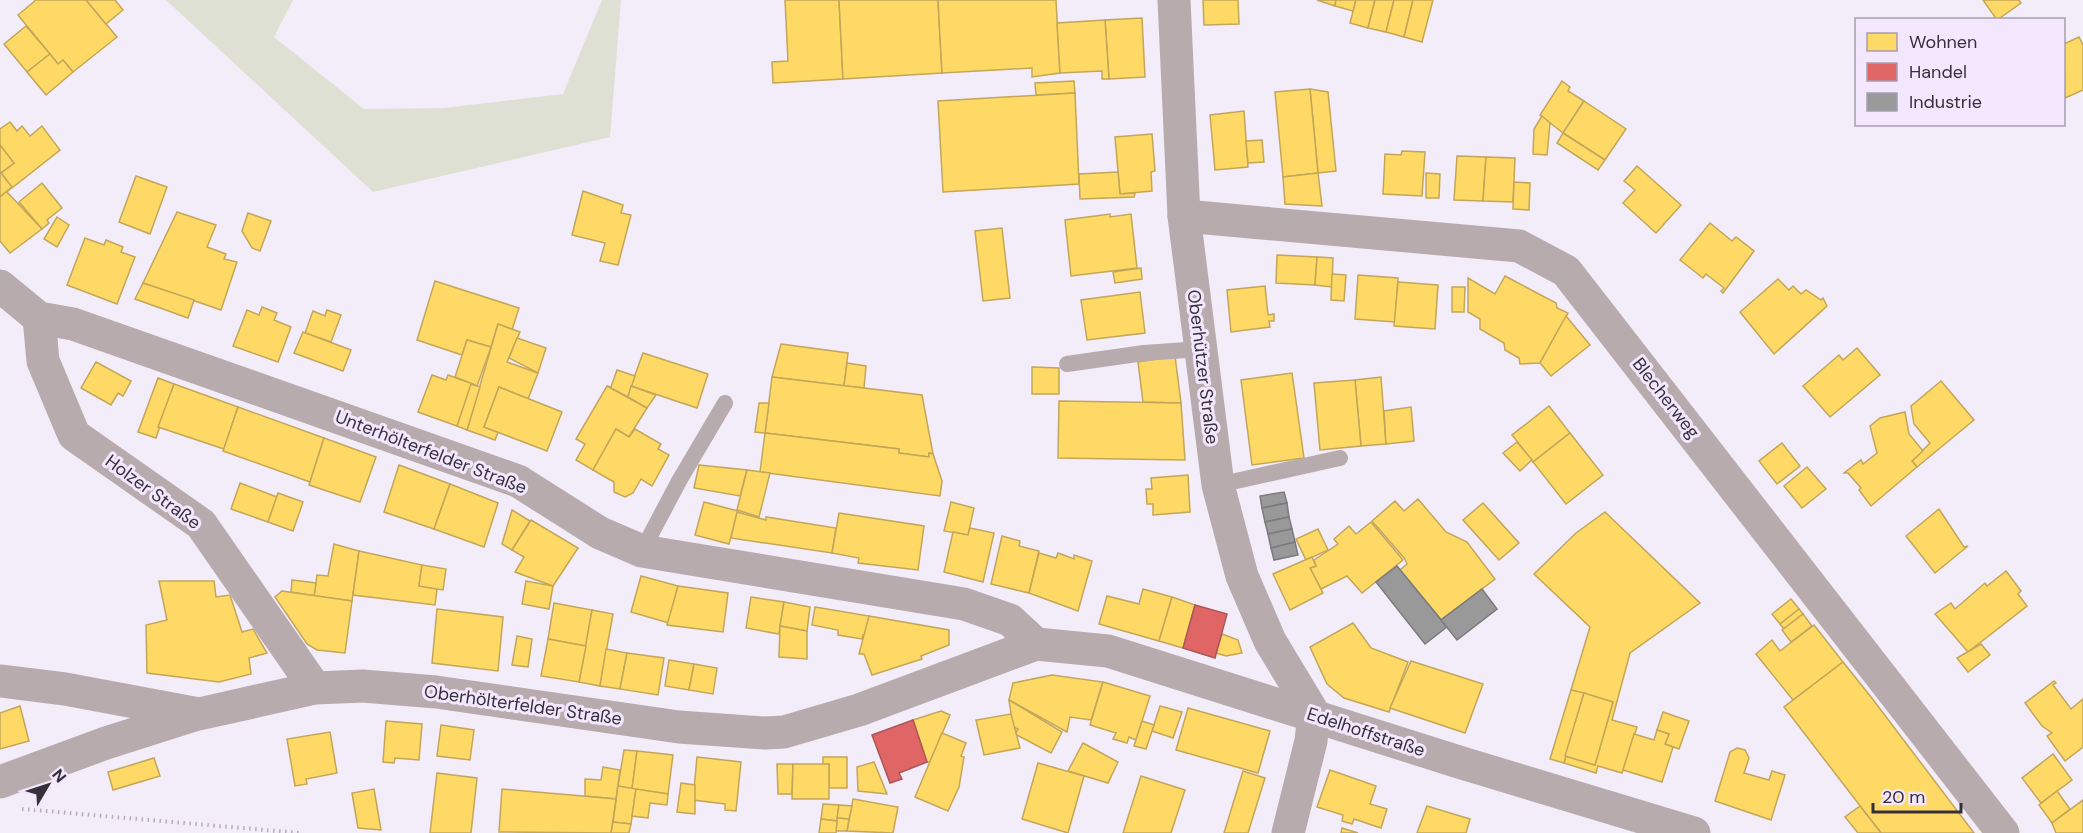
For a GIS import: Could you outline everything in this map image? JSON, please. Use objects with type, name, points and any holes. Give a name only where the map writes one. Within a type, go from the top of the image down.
[{"type":"street","name":"Oberhützer Straße","points":[[1174,0],[1184,216],[1218,485],[1242,576],[1270,641],[1314,714]]},
{"type":"street","name":"Blecherweg","points":[[1184,216],[1519,246],[1566,271],[2003,833]]},
{"type":"street","name":"Unterhölterfelder Straße","points":[[0,286],[39,318],[73,324],[518,481],[600,533],[642,551],[964,604],[1010,620],[1036,644]]},
{"type":"street","name":"Holzer Straße","points":[[39,318],[43,361],[74,435],[201,524],[315,688]]},
{"type":"street","name":"Oberhölterfelder Straße","points":[[0,681],[65,689],[199,714],[315,688],[363,686],[436,692],[678,726],[765,733],[784,732],[859,710],[1036,644]]},
{"type":"street","name":"Edelhoffstraße","points":[[1036,644],[1107,651],[1314,714],[1462,763],[1694,833]]},
{"type":"street","points":[[5,795],[106,743],[199,714]]},
{"type":"street","points":[[1288,833],[1311,741],[1314,714]]},
{"type":"lane","points":[[1067,364],[1144,353],[1201,349]]},
{"type":"lane","points":[[642,551],[679,481],[725,403]]},
{"type":"lane","points":[[1218,485],[1340,458]]},
{"type":"path","points":[[5,795],[300,833]]},
{"type":"shaded area","points":[[166,0],[293,0],[274,37],[364,109],[444,108],[563,94],[602,0],[621,0],[610,137],[373,192]]},
{"type":"building: Wohnen","points":[[36,0],[86,0],[117,37],[73,72],[63,60],[58,64],[18,15]]},
{"type":"building: Wohnen","points":[[86,0],[115,0],[123,10],[106,24]]},
{"type":"building: Wohnen","points":[[785,0],[839,0],[843,79],[773,83],[772,62],[788,61]]},
{"type":"building: Wohnen","points":[[839,0],[938,0],[942,73],[843,79]]},
{"type":"building: Wohnen","points":[[938,0],[1056,0],[1060,73],[1032,77],[1032,68],[942,73]]},
{"type":"building: Wohnen","points":[[1203,0],[1238,0],[1239,24],[1204,25]]},
{"type":"building: Wohnen","points":[[1317,0],[1336,0],[1335,6]]},
{"type":"building: Wohnen","points":[[1336,0],[1356,0],[1353,11],[1335,6]]},
{"type":"building: Wohnen","points":[[1356,0],[1375,0],[1368,28],[1350,23]]},
{"type":"building: Wohnen","points":[[1375,0],[1394,0],[1386,32],[1368,28]]},
{"type":"building: Wohnen","points":[[1394,0],[1413,0],[1404,37],[1386,32]]},
{"type":"building: Wohnen","points":[[1413,0],[1433,0],[1422,42],[1404,37]]},
{"type":"building: Wohnen","points":[[1983,0],[2019,0],[2021,3],[2000,18],[1996,18]]},
{"type":"building: Wohnen","points":[[1142,18],[1145,77],[1109,79],[1105,20]]},
{"type":"building: Wohnen","points":[[1105,20],[1109,79],[1102,79],[1102,71],[1060,73],[1057,23]]},
{"type":"building: Wohnen","points":[[26,26],[50,54],[27,72],[4,44]]},
{"type":"building: Wohnen","points":[[2079,37],[2083,45],[2083,90],[2065,98],[2065,44]]},
{"type":"building: Wohnen","points":[[50,54],[58,64],[63,60],[73,72],[46,95],[27,72]]},
{"type":"building: Wohnen","points":[[1074,81],[1075,93],[1036,95],[1035,83]]},
{"type":"building: Wohnen","points":[[1562,81],[1570,87],[1568,91],[1584,101],[1563,133],[1540,115]]},
{"type":"building: Wohnen","points":[[1310,89],[1328,92],[1336,171],[1318,173]]},
{"type":"building: Wohnen","points":[[1310,89],[1318,173],[1283,177],[1275,92]]},
{"type":"building: Wohnen","points":[[1075,93],[1079,184],[943,192],[938,101]]},
{"type":"building: Wohnen","points":[[1584,101],[1626,129],[1605,160],[1563,133]]},
{"type":"building: Wohnen","points":[[1244,111],[1248,167],[1215,170],[1210,115]]},
{"type":"building: Wohnen","points":[[1542,116],[1550,123],[1547,155],[1533,154],[1534,129]]},
{"type":"building: Wohnen","points":[[10,122],[17,131],[22,126],[30,136],[42,126],[60,150],[12,188],[1,173],[14,163],[0,145],[0,129]]},
{"type":"building: Wohnen","points":[[1563,133],[1605,160],[1598,170],[1557,143]]},
{"type":"building: Wohnen","points":[[1152,134],[1155,171],[1151,172],[1152,191],[1120,194],[1115,137]]},
{"type":"building: Wohnen","points":[[1262,140],[1264,162],[1248,163],[1246,141]]},
{"type":"building: Wohnen","points":[[0,145],[14,163],[1,173],[12,187],[0,197]]},
{"type":"building: Wohnen","points":[[1402,151],[1425,152],[1422,196],[1383,194],[1385,154],[1401,155]]},
{"type":"building: Wohnen","points":[[1457,156],[1486,157],[1483,201],[1454,200]]},
{"type":"building: Wohnen","points":[[1486,157],[1515,158],[1513,202],[1483,201]]},
{"type":"building: Wohnen","points":[[1637,166],[1681,205],[1656,233],[1623,203],[1635,190],[1624,181]]},
{"type":"building: Wohnen","points":[[1118,172],[1120,194],[1135,193],[1134,197],[1080,199],[1079,174]]},
{"type":"building: Wohnen","points":[[1318,173],[1322,206],[1285,204],[1283,177]]},
{"type":"building: Wohnen","points":[[1426,173],[1440,174],[1439,198],[1426,198]]},
{"type":"building: Wohnen","points":[[136,176],[167,187],[150,234],[119,222]]},
{"type":"building: Wohnen","points":[[1514,182],[1530,183],[1529,210],[1513,209]]},
{"type":"building: Wohnen","points":[[42,183],[62,208],[47,220],[49,223],[42,229],[19,202]]},
{"type":"building: Wohnen","points":[[12,187],[7,192],[42,229],[10,253],[0,241],[0,197]]},
{"type":"building: Wohnen","points":[[583,191],[623,205],[621,213],[631,215],[618,265],[600,261],[605,243],[572,235]]},
{"type":"building: Wohnen","points":[[177,212],[216,225],[207,247],[226,254],[224,259],[237,262],[221,310],[143,283]]},
{"type":"building: Wohnen","points":[[248,213],[271,221],[260,251],[252,248],[242,231]]},
{"type":"building: Wohnen","points":[[1110,214],[1110,217],[1131,214],[1137,268],[1071,276],[1065,220]]},
{"type":"building: Wohnen","points":[[57,217],[69,225],[57,247],[44,239]]},
{"type":"building: Wohnen","points":[[1710,223],[1732,241],[1736,237],[1754,251],[1723,293],[1721,291],[1724,288],[1706,274],[1703,278],[1680,260]]},
{"type":"building: Wohnen","points":[[1002,228],[1010,298],[983,301],[975,231]]},
{"type":"building: Wohnen","points":[[85,238],[104,245],[106,240],[123,247],[121,252],[135,257],[117,304],[67,285]]},
{"type":"building: Wohnen","points":[[1277,255],[1317,257],[1315,285],[1276,283]]},
{"type":"building: Wohnen","points":[[1317,257],[1333,258],[1332,287],[1315,285]]},
{"type":"building: Wohnen","points":[[1141,268],[1142,279],[1115,283],[1113,272]]},
{"type":"building: Wohnen","points":[[1332,274],[1346,275],[1344,301],[1331,300]]},
{"type":"building: Wohnen","points":[[1358,275],[1398,278],[1395,322],[1355,319]]},
{"type":"building: Wohnen","points":[[1505,276],[1556,303],[1557,308],[1568,313],[1540,363],[1520,364],[1519,358],[1505,350],[1504,343],[1480,329],[1480,319],[1468,312],[1468,278],[1495,294]]},
{"type":"building: Wohnen","points":[[1778,279],[1789,290],[1793,286],[1801,294],[1806,290],[1821,300],[1823,298],[1827,306],[1774,354],[1740,312]]},
{"type":"building: Wohnen","points":[[435,281],[519,308],[512,330],[498,324],[491,347],[467,340],[462,355],[417,340]]},
{"type":"building: Wohnen","points":[[1398,282],[1438,285],[1435,329],[1394,326]]},
{"type":"building: Wohnen","points":[[143,283],[194,300],[188,318],[135,299]]},
{"type":"building: Wohnen","points":[[1265,286],[1268,315],[1274,314],[1274,321],[1269,321],[1270,327],[1231,332],[1227,290]]},
{"type":"building: Wohnen","points":[[1452,287],[1465,287],[1464,312],[1452,312]]},
{"type":"building: Wohnen","points":[[1140,292],[1145,333],[1087,340],[1081,300]]},
{"type":"building: Wohnen","points":[[262,307],[277,313],[274,320],[291,327],[278,362],[233,346],[247,310],[259,315]]},
{"type":"building: Wohnen","points":[[327,310],[341,315],[331,342],[305,333],[313,311],[325,316]]},
{"type":"building: Wohnen","points":[[1566,316],[1590,345],[1551,376],[1540,363]]},
{"type":"building: Wohnen","points":[[498,324],[520,332],[507,362],[538,373],[528,399],[499,387],[484,427],[498,432],[495,440],[467,430]]},
{"type":"building: Wohnen","points":[[303,332],[351,350],[343,371],[294,353]]},
{"type":"building: Wohnen","points":[[517,338],[546,348],[538,373],[509,358]]},
{"type":"building: Wohnen","points":[[467,340],[491,347],[477,386],[455,377]]},
{"type":"building: Wohnen","points":[[781,344],[848,353],[844,386],[772,377]]},
{"type":"building: Wohnen","points":[[1857,348],[1880,375],[1830,417],[1803,386],[1839,355],[1843,360]]},
{"type":"building: Wohnen","points":[[643,353],[708,374],[697,408],[631,386]]},
{"type":"building: Wohnen","points":[[1175,356],[1181,403],[1143,402],[1138,362]]},
{"type":"building: Wohnen","points":[[96,362],[131,381],[123,396],[118,393],[111,405],[81,388]]},
{"type":"building: Wohnen","points":[[847,363],[866,366],[864,388],[844,386]]},
{"type":"building: Wohnen","points":[[1032,367],[1059,368],[1059,394],[1032,394]]},
{"type":"building: Wohnen","points":[[617,370],[635,376],[628,397],[607,386],[611,387]]},
{"type":"building: Wohnen","points":[[1292,373],[1304,458],[1252,465],[1241,380]]},
{"type":"building: Wohnen","points":[[432,375],[446,380],[448,375],[473,384],[457,426],[418,412]]},
{"type":"building: Wohnen","points":[[772,377],[922,395],[933,454],[929,453],[929,457],[899,453],[899,449],[765,433]]},
{"type":"building: Wohnen","points":[[1381,377],[1386,444],[1361,446],[1355,380]]},
{"type":"building: Wohnen","points":[[158,378],[174,384],[156,438],[138,432]]},
{"type":"building: Wohnen","points":[[1355,380],[1361,446],[1320,450],[1314,383]]},
{"type":"building: Wohnen","points":[[1941,381],[1974,420],[1917,467],[1912,461],[1930,443],[1914,424],[1911,406]]},
{"type":"building: Wohnen","points":[[174,384],[238,407],[224,449],[158,427]]},
{"type":"building: Wohnen","points":[[471,384],[480,387],[467,430],[457,426]]},
{"type":"building: Wohnen","points":[[607,386],[647,408],[629,437],[616,429],[593,470],[576,460],[585,444],[576,439]]},
{"type":"building: Wohnen","points":[[631,386],[656,395],[647,408],[628,397]]},
{"type":"building: Wohnen","points":[[499,387],[562,412],[547,451],[484,427]]},
{"type":"building: Wohnen","points":[[1059,401],[1181,403],[1185,460],[1058,458]]},
{"type":"building: Wohnen","points":[[759,403],[769,403],[765,433],[755,432]]},
{"type":"building: Wohnen","points":[[1549,406],[1570,433],[1533,462],[1512,435]]},
{"type":"building: Wohnen","points":[[238,407],[324,438],[310,482],[223,451]]},
{"type":"building: Wohnen","points":[[1411,407],[1414,441],[1386,444],[1384,411]]},
{"type":"building: Wohnen","points":[[1905,412],[1909,434],[1923,451],[1912,461],[1917,467],[1871,506],[1859,490],[1861,488],[1848,473],[1844,473],[1861,460],[1863,464],[1877,453],[1870,426],[1880,418]]},
{"type":"building: Wohnen","points":[[616,429],[629,437],[635,429],[661,444],[658,449],[669,455],[652,486],[641,479],[633,493],[625,497],[614,492],[614,482],[593,470]]},
{"type":"building: Wohnen","points":[[765,433],[899,449],[899,453],[929,457],[929,453],[933,454],[942,481],[940,496],[760,472]]},
{"type":"building: Wohnen","points":[[1570,433],[1603,475],[1566,504],[1533,462]]},
{"type":"building: Wohnen","points":[[324,438],[376,457],[360,502],[309,485]]},
{"type":"building: Wohnen","points":[[1517,442],[1532,460],[1520,471],[1503,453]]},
{"type":"building: Wohnen","points":[[1782,443],[1800,466],[1777,484],[1759,461]]},
{"type":"building: Wohnen","points":[[399,465],[450,484],[434,529],[384,512]]},
{"type":"building: Wohnen","points":[[699,465],[747,470],[740,496],[694,488]]},
{"type":"building: Wohnen","points":[[1807,467],[1826,489],[1802,508],[1784,486]]},
{"type":"building: Wohnen","points":[[747,470],[770,473],[759,517],[737,510]]},
{"type":"building: Wohnen","points":[[1188,475],[1190,512],[1153,515],[1153,504],[1147,504],[1146,489],[1152,489],[1151,478]]},
{"type":"building: Wohnen","points":[[240,483],[277,497],[268,522],[231,509]]},
{"type":"building: Wohnen","points":[[450,484],[498,503],[484,547],[434,529]]},
{"type":"building: Wohnen","points":[[278,493],[303,502],[293,531],[268,522]]},
{"type":"building: Wohnen","points":[[1418,499],[1446,532],[1467,542],[1495,579],[1441,620],[1400,570],[1407,564],[1405,559],[1372,521],[1395,501],[1404,511]]},
{"type":"building: Wohnen","points":[[704,502],[738,511],[729,544],[695,535]]},
{"type":"building: Wohnen","points":[[951,502],[974,508],[968,535],[944,531]]},
{"type":"building: Wohnen","points":[[1483,503],[1519,543],[1499,560],[1463,520]]},
{"type":"building: Wohnen","points":[[1939,509],[1964,547],[1968,546],[1935,573],[1906,536]]},
{"type":"building: Wohnen","points":[[512,510],[530,521],[512,550],[502,544]]},
{"type":"building: Wohnen","points":[[737,512],[766,520],[766,517],[836,528],[832,553],[731,538]]},
{"type":"building: Wohnen","points":[[1605,512],[1700,603],[1630,653],[1612,720],[1637,727],[1622,773],[1598,766],[1596,773],[1564,763],[1566,756],[1595,765],[1613,702],[1571,690],[1590,627],[1534,574],[1576,533]]},
{"type":"building: Wohnen","points":[[839,513],[924,526],[918,570],[858,563],[859,558],[832,553]]},
{"type":"building: Wohnen","points":[[531,520],[578,548],[553,586],[515,572],[524,557],[512,550]]},
{"type":"building: Wohnen","points":[[1371,522],[1403,560],[1362,593],[1347,576],[1321,589],[1310,568],[1316,566],[1314,560],[1338,544],[1334,539],[1349,526],[1356,534]]},
{"type":"building: Wohnen","points":[[970,528],[994,533],[983,582],[944,572],[953,532],[968,535]]},
{"type":"building: Wohnen","points":[[1318,529],[1328,550],[1306,560],[1296,539]]},
{"type":"building: Wohnen","points":[[1002,536],[1020,541],[1019,546],[1039,551],[1029,593],[991,584]]},
{"type":"building: Wohnen","points":[[334,544],[359,551],[352,601],[314,596],[317,575],[328,576]]},
{"type":"building: Wohnen","points":[[359,551],[422,565],[419,586],[437,589],[435,605],[353,595]]},
{"type":"building: Wohnen","points":[[1039,553],[1056,558],[1058,553],[1074,559],[1074,555],[1092,561],[1078,611],[1029,593]]},
{"type":"building: Wohnen","points":[[1312,557],[1316,566],[1310,568],[1323,593],[1290,610],[1273,574]]},
{"type":"building: Wohnen","points":[[422,565],[446,569],[443,590],[419,586]]},
{"type":"building: Wohnen","points":[[2006,571],[2021,591],[2018,594],[2027,606],[1968,652],[1935,614],[1951,603],[1955,609],[1985,583],[1987,586]]},
{"type":"building: Wohnen","points":[[641,576],[678,586],[669,623],[631,612]]},
{"type":"building: Wohnen","points":[[292,580],[316,583],[314,596],[291,592]]},
{"type":"building: Wohnen","points":[[159,581],[214,581],[216,597],[230,595],[242,632],[253,629],[267,653],[249,658],[251,674],[219,682],[147,673],[146,625],[167,620]]},
{"type":"building: Wohnen","points":[[526,581],[553,586],[549,609],[522,604]]},
{"type":"building: Wohnen","points":[[678,586],[728,593],[723,632],[667,625]]},
{"type":"building: Wohnen","points":[[1143,589],[1172,597],[1159,641],[1099,624],[1107,596],[1139,604]]},
{"type":"building: Wohnen","points":[[282,591],[352,601],[345,653],[317,650],[307,644],[275,597]]},
{"type":"building: Wohnen","points":[[751,597],[784,602],[779,634],[746,628]]},
{"type":"building: Wohnen","points":[[1172,597],[1195,605],[1183,648],[1159,641]]},
{"type":"building: Wohnen","points":[[1791,599],[1799,609],[1780,624],[1772,614]]},
{"type":"building: Wohnen","points":[[784,602],[810,607],[807,631],[780,626]]},
{"type":"building: Wohnen","points":[[554,603],[592,610],[586,646],[548,639]]},
{"type":"building: Wohnen","points":[[815,607],[869,616],[866,635],[863,635],[862,639],[838,635],[838,630],[812,625]]},
{"type":"building: Wohnen","points":[[437,609],[503,617],[498,671],[432,663]]},
{"type":"building: Wohnen","points":[[1799,609],[1803,614],[1784,629],[1780,624]]},
{"type":"building: Wohnen","points":[[592,610],[613,614],[600,686],[579,682]]},
{"type":"building: Wohnen","points":[[1803,614],[1812,626],[1791,642],[1782,630]]},
{"type":"building: Wohnen","points":[[869,616],[949,630],[949,645],[921,656],[922,659],[872,675],[864,654],[859,654]]},
{"type":"building: Wohnen","points":[[1353,623],[1371,648],[1408,662],[1389,712],[1344,698],[1327,684],[1310,647]]},
{"type":"building: Wohnen","points":[[1814,625],[1843,662],[1793,700],[1756,654],[1772,640],[1780,651]]},
{"type":"building: Wohnen","points":[[780,626],[807,631],[807,659],[779,657]]},
{"type":"building: Wohnen","points":[[1222,634],[1238,640],[1242,653],[1226,656],[1216,653]]},
{"type":"building: Wohnen","points":[[517,636],[532,639],[528,667],[512,665]]},
{"type":"building: Wohnen","points":[[548,639],[586,646],[579,682],[541,676]]},
{"type":"building: Wohnen","points":[[1981,644],[1990,655],[1968,672],[1957,658]]},
{"type":"building: Wohnen","points":[[606,649],[627,653],[620,689],[600,686]]},
{"type":"building: Wohnen","points":[[627,653],[664,658],[658,695],[620,689]]},
{"type":"building: Wohnen","points":[[669,660],[694,664],[689,690],[665,686]]},
{"type":"building: Wohnen","points":[[1411,661],[1483,684],[1465,733],[1390,708]]},
{"type":"building: Wohnen","points":[[1843,662],[1974,833],[1881,833],[1784,707]]},
{"type":"building: Wohnen","points":[[694,664],[717,668],[713,694],[689,690]]},
{"type":"building: Wohnen","points":[[1052,675],[1103,682],[1091,720],[1070,717],[1067,732],[1009,700],[1013,683]]},
{"type":"building: Wohnen","points":[[2054,681],[2056,683],[2053,685],[2071,709],[2083,699],[2083,747],[2065,761],[2047,736],[2052,733],[2042,726],[2025,703]]},
{"type":"building: Wohnen","points":[[1103,682],[1150,696],[1136,740],[1129,737],[1127,743],[1113,739],[1116,733],[1090,725]]},
{"type":"building: Wohnen","points":[[1571,690],[1584,693],[1564,763],[1550,759]]},
{"type":"building: Wohnen","points":[[1584,693],[1613,702],[1595,765],[1565,756]]},
{"type":"building: Wohnen","points":[[1009,700],[1062,732],[1051,753],[1015,734],[1018,729],[1013,727]]},
{"type":"building: Wohnen","points":[[20,706],[29,741],[0,749],[0,713]]},
{"type":"building: Wohnen","points":[[1160,706],[1182,712],[1173,738],[1152,731]]},
{"type":"building: Wohnen","points":[[1188,708],[1270,731],[1258,773],[1176,750]]},
{"type":"building: Wohnen","points":[[941,711],[950,715],[930,762],[927,762],[913,720]]},
{"type":"building: Wohnen","points":[[1663,712],[1689,721],[1679,749],[1665,744],[1669,734],[1657,730]]},
{"type":"building: Wohnen","points":[[1011,714],[1020,748],[984,755],[976,720]]},
{"type":"building: Wohnen","points":[[386,721],[422,724],[419,760],[395,758],[394,763],[383,762]]},
{"type":"building: Wohnen","points":[[1142,721],[1154,725],[1146,749],[1134,746]]},
{"type":"building: Wohnen","points":[[441,725],[474,730],[470,760],[437,756]]},
{"type":"building: Wohnen","points":[[1657,730],[1669,734],[1665,744],[1673,747],[1662,782],[1623,770],[1634,734],[1654,740]]},
{"type":"building: Wohnen","points":[[330,732],[337,773],[306,779],[307,784],[295,786],[287,739]]},
{"type":"building: Wohnen","points":[[942,733],[966,743],[961,756],[964,757],[959,787],[948,811],[915,797]]},
{"type":"building: Wohnen","points":[[1083,743],[1118,762],[1108,783],[1068,771]]},
{"type":"building: Wohnen","points":[[1737,748],[1745,750],[1749,758],[1744,773],[1769,780],[1772,771],[1785,775],[1771,820],[1715,801],[1730,752]]},
{"type":"building: Wohnen","points":[[624,750],[637,751],[632,789],[618,786]]},
{"type":"building: Wohnen","points":[[637,751],[673,755],[668,794],[632,789]]},
{"type":"building: Wohnen","points":[[2053,754],[2072,780],[2041,803],[2022,778]]},
{"type":"building: Wohnen","points":[[697,757],[741,762],[736,811],[725,810],[725,804],[693,800]]},
{"type":"building: Wohnen","points":[[823,757],[847,757],[847,788],[829,788],[829,764],[823,765]]},
{"type":"building: Wohnen","points":[[154,758],[160,776],[113,790],[108,772]]},
{"type":"building: Wohnen","points":[[874,762],[887,794],[858,791],[857,767]]},
{"type":"building: Wohnen","points":[[1038,763],[1084,776],[1068,833],[1022,819]]},
{"type":"building: Wohnen","points":[[777,764],[793,764],[792,794],[778,794]]},
{"type":"building: Wohnen","points":[[793,764],[829,764],[829,799],[792,799]]},
{"type":"building: Wohnen","points":[[603,767],[620,770],[616,799],[585,796],[585,779],[601,780]]},
{"type":"building: Wohnen","points":[[1330,770],[1376,786],[1370,804],[1387,809],[1381,828],[1354,819],[1352,824],[1342,821],[1343,815],[1317,807]]},
{"type":"building: Wohnen","points":[[1243,771],[1265,778],[1248,833],[1224,833]]},
{"type":"building: Wohnen","points":[[437,773],[477,778],[471,833],[430,833]]},
{"type":"building: Wohnen","points":[[1141,776],[1185,790],[1171,833],[1123,833]]},
{"type":"building: Wohnen","points":[[681,783],[695,785],[695,814],[677,812]]},
{"type":"building: Wohnen","points":[[618,786],[636,789],[631,824],[613,822]]},
{"type":"building: Wohnen","points":[[374,789],[381,830],[358,828],[352,793]]},
{"type":"building: Wohnen","points":[[502,789],[616,799],[611,833],[499,832]]},
{"type":"building: Wohnen","points":[[636,789],[668,794],[667,805],[650,803],[648,818],[632,816]]},
{"type":"building: Wohnen","points":[[2057,791],[2070,809],[2052,823],[2039,805]]},
{"type":"building: Wohnen","points":[[853,799],[898,807],[893,833],[847,831]]},
{"type":"building: Wohnen","points":[[2083,800],[2083,833],[2056,833],[2052,823]]},
{"type":"building: Wohnen","points":[[823,804],[839,805],[837,821],[821,819]]},
{"type":"building: Wohnen","points":[[839,805],[852,806],[849,819],[837,818]]},
{"type":"building: Wohnen","points":[[1427,806],[1470,819],[1466,833],[1417,833]]},
{"type":"building: Wohnen","points":[[1860,806],[1881,833],[1858,833],[1845,817]]},
{"type":"building: Wohnen","points":[[837,818],[849,819],[847,831],[836,831]]},
{"type":"building: Wohnen","points":[[821,819],[837,821],[836,833],[819,833]]},
{"type":"building: Wohnen","points":[[613,822],[631,824],[629,833],[611,833]]},
{"type":"building: Wohnen","points":[[1342,828],[1358,833],[1341,833]]},
{"type":"building: Handel","points":[[1195,605],[1227,614],[1215,658],[1183,648]]},
{"type":"building: Handel","points":[[913,720],[927,762],[899,773],[902,779],[890,783],[872,735]]},
{"type":"building: Industrie","points":[[1284,492],[1287,503],[1262,508],[1260,496]]},
{"type":"building: Industrie","points":[[1287,503],[1289,517],[1265,522],[1262,508]]},
{"type":"building: Industrie","points":[[1289,517],[1292,529],[1268,534],[1265,522]]},
{"type":"building: Industrie","points":[[1292,529],[1295,542],[1271,548],[1268,534]]},
{"type":"building: Industrie","points":[[1295,542],[1298,555],[1274,560],[1271,548]]},
{"type":"building: Industrie","points":[[1397,566],[1447,627],[1425,644],[1376,582]]},
{"type":"building: Industrie","points":[[1482,589],[1497,609],[1457,640],[1441,620]]}]
